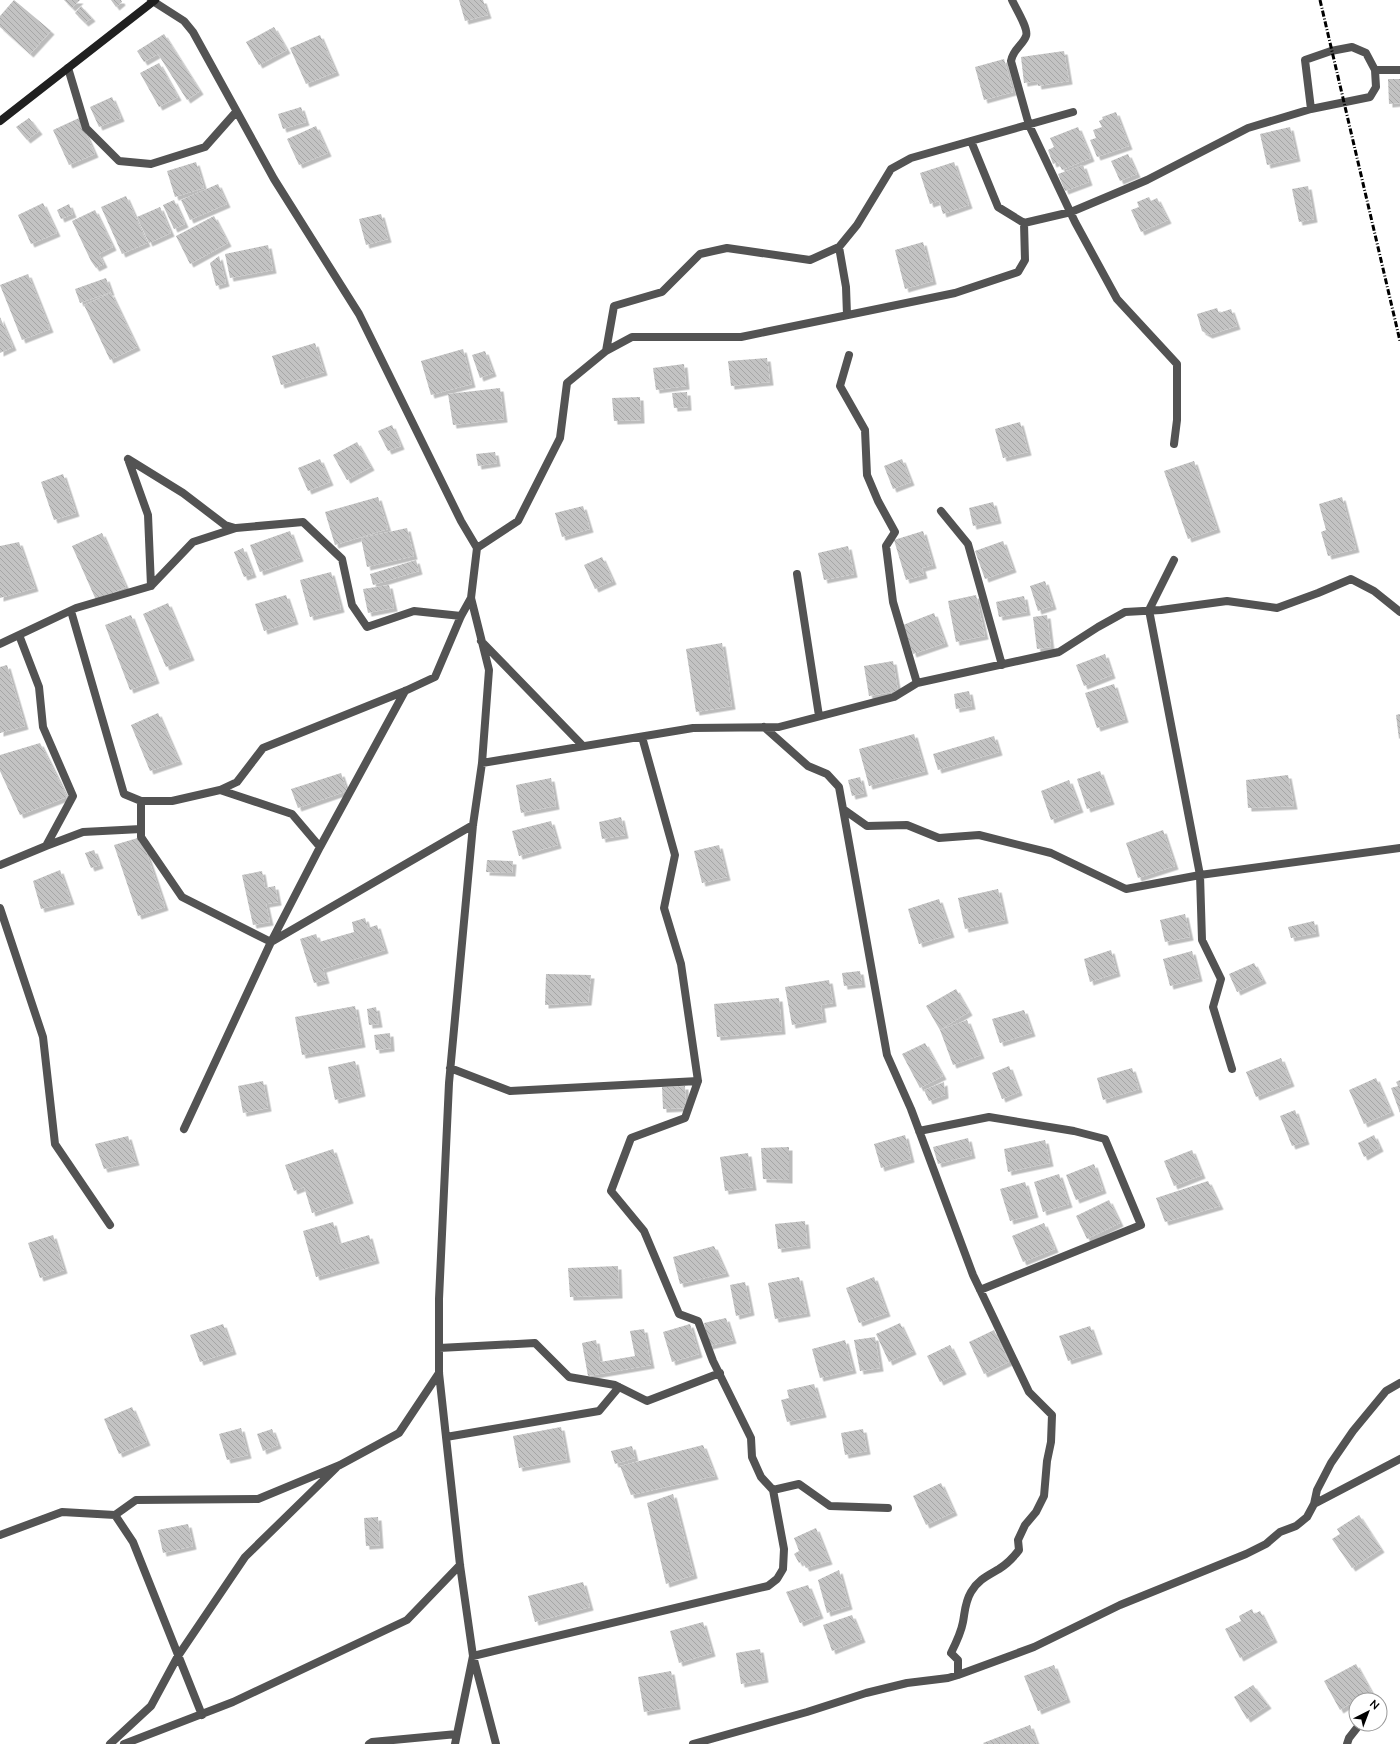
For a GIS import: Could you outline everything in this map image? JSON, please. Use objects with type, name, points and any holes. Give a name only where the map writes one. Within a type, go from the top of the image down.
[{"type":"street","points":[[0,122],[153,0],[184,21],[193,32],[274,179],[359,314],[461,521],[477,548],[471,598],[480,640],[489,670],[482,763],[473,825],[450,1068],[439,1291],[439,1373],[460,1565],[473,1656],[496,1744]]},
{"type":"street","points":[[1012,0],[1026,30],[1026,36],[1012,53],[1011,61],[1029,125],[1071,212],[1117,299],[1177,364],[1177,420],[1174,444]]},
{"type":"street","points":[[971,141],[998,207],[1024,223],[1071,212],[1147,180],[1248,128],[1310,109],[1370,97],[1376,87],[1375,70],[1366,53],[1352,47],[1331,51],[1305,60],[1310,109]]},
{"type":"street","points":[[68,68],[86,128],[119,161],[151,164],[205,147],[236,112]]},
{"type":"street","points":[[1375,70],[1400,70]]},
{"type":"street","points":[[606,351],[614,306],[662,292],[700,254],[727,248],[810,260],[839,247],[857,225],[890,169],[911,158],[1073,112]]},
{"type":"street","points":[[477,548],[518,521],[560,438],[567,383],[606,351],[632,337],[741,336],[955,293],[1018,272],[1025,260],[1024,223]]},
{"type":"street","points":[[839,247],[846,287],[847,315]]},
{"type":"street","points":[[849,355],[840,386],[864,430],[867,476],[878,501],[895,532],[886,546],[893,602],[917,683]]},
{"type":"street","points":[[152,586],[148,515],[128,459],[183,493],[225,525],[236,528]]},
{"type":"street","points":[[941,511],[968,544],[1002,665]]},
{"type":"street","points":[[0,644],[71,611],[152,586],[193,542],[236,528],[303,522],[342,559],[352,605],[368,628],[414,611],[461,616]]},
{"type":"street","points":[[1174,560],[1149,610],[1200,875],[1202,940],[1221,979],[1213,1007],[1232,1069]]},
{"type":"street","points":[[797,574],[819,716]]},
{"type":"street","points":[[482,763],[693,728],[779,727],[894,697],[917,683],[1059,652],[1125,612],[1227,600],[1277,608],[1318,593],[1351,578],[1374,592],[1400,612]]},
{"type":"street","points":[[71,611],[124,794],[141,801],[172,801],[220,790],[237,782],[263,748],[405,691],[435,676],[461,616],[471,598]]},
{"type":"street","points":[[19,635],[39,687],[43,727],[73,796],[46,846]]},
{"type":"street","points":[[480,640],[583,746]]},
{"type":"street","points":[[184,1129],[271,942],[320,847],[405,691]]},
{"type":"street","points":[[764,727],[808,766],[827,774],[839,787],[887,1055],[919,1131],[973,1275],[1029,1392],[1052,1415],[1051,1442],[1047,1461],[1044,1496],[1036,1512],[1025,1525],[1018,1540],[1019,1550],[1005,1564],[984,1576],[971,1591],[965,1605],[963,1622],[951,1653],[958,1660],[958,1675]]},
{"type":"street","points":[[473,1656],[768,1586],[776,1579],[782,1569],[784,1549],[773,1490],[761,1477],[752,1457],[751,1438],[720,1373],[698,1321],[679,1314],[644,1231],[611,1191],[631,1138],[685,1118],[698,1081],[681,964],[664,908],[675,855],[642,737]]},
{"type":"street","points":[[220,790],[292,814],[320,847]]},
{"type":"street","points":[[141,801],[141,837],[182,897],[271,942]]},
{"type":"street","points":[[843,809],[867,826],[908,825],[939,838],[979,835],[1052,853],[1126,888],[1200,875],[1400,848]]},
{"type":"street","points":[[271,942],[473,825]]},
{"type":"street","points":[[0,866],[83,832],[141,830]]},
{"type":"street","points":[[0,908],[43,1037],[55,1144],[110,1225]]},
{"type":"street","points":[[450,1068],[510,1091],[698,1081]]},
{"type":"street","points":[[919,1131],[989,1117],[1074,1131],[1105,1139],[1141,1225],[980,1290]]},
{"type":"street","points":[[439,1348],[535,1343],[569,1377],[615,1385],[647,1401],[720,1373]]},
{"type":"street","points":[[0,1535],[62,1512],[115,1515],[136,1500],[258,1499],[340,1465],[399,1433],[439,1373]]},
{"type":"street","points":[[693,1744],[806,1712],[866,1693],[907,1683],[948,1678],[958,1675],[1034,1647],[1120,1605],[1266,1544],[1280,1532],[1296,1526],[1307,1517],[1314,1504],[1316,1490],[1340,1450],[1386,1391],[1400,1384]]},
{"type":"street","points":[[446,1436],[599,1411],[619,1387]]},
{"type":"street","points":[[1314,1504],[1400,1459]]},
{"type":"street","points":[[110,1744],[151,1706],[178,1656],[245,1557],[340,1465]]},
{"type":"street","points":[[773,1490],[799,1484],[830,1506],[888,1508]]},
{"type":"street","points":[[115,1515],[133,1542],[202,1715]]},
{"type":"street","points":[[124,1744],[233,1702],[407,1620],[460,1565]]},
{"type":"street","points":[[455,1744],[473,1656]]},
{"type":"street","points":[[1347,1744],[1354,1732]]},
{"type":"street","points":[[369,1744],[372,1742],[457,1734]]},
{"type":"building","points":[[14,0],[51,31],[30,54],[0,27],[0,16]]},
{"type":"building","points":[[64,0],[80,0],[72,8]]},
{"type":"building","points":[[111,0],[121,0],[122,2],[116,7]]},
{"type":"building","points":[[459,0],[483,0],[488,15],[465,21]]},
{"type":"building","points":[[81,6],[92,18],[85,23],[75,13]]},
{"type":"building","points":[[274,27],[287,50],[259,65],[246,42]]},
{"type":"building","points":[[164,34],[200,91],[187,100],[158,54],[144,62],[137,51]]},
{"type":"building","points":[[320,35],[336,72],[306,84],[290,48]]},
{"type":"building","points":[[1064,51],[1069,81],[1038,86],[1037,81],[1024,83],[1021,57]]},
{"type":"building","points":[[1004,59],[1013,92],[984,100],[975,67]]},
{"type":"building","points":[[159,63],[178,97],[159,107],[140,73]]},
{"type":"building","points":[[1388,79],[1400,79],[1400,103],[1389,104]]},
{"type":"building","points":[[112,97],[121,118],[99,127],[90,107]]},
{"type":"building","points":[[301,107],[306,122],[283,129],[278,114]]},
{"type":"building","points":[[1116,112],[1129,146],[1097,157],[1090,140],[1096,138],[1093,130],[1102,127],[1099,121],[1103,119],[1102,117]]},
{"type":"building","points":[[29,118],[39,131],[27,140],[16,127]]},
{"type":"building","points":[[79,118],[95,154],[69,165],[53,130]]},
{"type":"building","points":[[316,126],[328,153],[299,165],[287,139]]},
{"type":"building","points":[[1078,127],[1091,158],[1062,170],[1058,162],[1053,164],[1048,150],[1054,147],[1050,138]]},
{"type":"building","points":[[1290,127],[1297,158],[1267,165],[1260,134]]},
{"type":"building","points":[[1128,154],[1137,174],[1120,181],[1111,161]]},
{"type":"building","points":[[196,162],[204,188],[175,197],[167,171]]},
{"type":"building","points":[[954,162],[969,205],[943,214],[939,201],[930,204],[920,173]]},
{"type":"building","points":[[1083,165],[1089,182],[1065,191],[1058,174]]},
{"type":"building","points":[[218,184],[227,204],[190,220],[181,200]]},
{"type":"building","points":[[1308,186],[1314,219],[1299,222],[1292,189]]},
{"type":"building","points":[[126,196],[147,243],[122,254],[101,207]]},
{"type":"building","points":[[1149,197],[1151,201],[1157,198],[1168,220],[1141,232],[1131,210],[1139,207],[1137,202]]},
{"type":"building","points":[[174,200],[185,224],[174,229],[163,205]]},
{"type":"building","points":[[43,203],[57,233],[31,244],[18,215]]},
{"type":"building","points":[[69,204],[73,214],[61,219],[57,210]]},
{"type":"building","points":[[160,207],[171,233],[149,243],[137,217]]},
{"type":"building","points":[[95,210],[113,247],[99,254],[104,264],[96,268],[91,261],[72,221]]},
{"type":"building","points":[[381,214],[388,239],[366,245],[359,219]]},
{"type":"building","points":[[214,216],[228,243],[190,264],[176,236]]},
{"type":"building","points":[[923,242],[933,281],[905,289],[895,250]]},
{"type":"building","points":[[268,245],[273,270],[230,278],[225,254]]},
{"type":"building","points":[[219,256],[226,283],[216,286],[210,263]]},
{"type":"building","points":[[28,274],[50,329],[22,340],[0,285]]},
{"type":"building","points":[[106,278],[111,292],[80,303],[75,289]]},
{"type":"building","points":[[111,293],[137,347],[110,360],[84,305]]},
{"type":"building","points":[[1217,308],[1219,313],[1231,309],[1237,326],[1209,335],[1202,331],[1197,314]]},
{"type":"building","points":[[0,317],[13,347],[0,353]]},
{"type":"building","points":[[315,343],[324,372],[281,385],[272,356]]},
{"type":"building","points":[[463,349],[472,384],[431,395],[421,361]]},
{"type":"building","points":[[485,351],[493,373],[480,378],[472,355]]},
{"type":"building","points":[[767,358],[770,382],[731,386],[728,361]]},
{"type":"building","points":[[684,364],[686,386],[656,390],[653,368]]},
{"type":"building","points":[[500,388],[504,419],[453,425],[448,394]]},
{"type":"building","points":[[687,392],[688,407],[674,408],[672,393]]},
{"type":"building","points":[[640,397],[641,420],[614,421],[612,398]]},
{"type":"building","points":[[1020,422],[1028,452],[1003,458],[995,429]]},
{"type":"building","points":[[392,425],[401,446],[388,451],[378,431]]},
{"type":"building","points":[[357,442],[371,467],[347,480],[333,455]]},
{"type":"building","points":[[495,452],[497,463],[478,466],[476,454]]},
{"type":"building","points":[[320,459],[330,482],[308,491],[298,468]]},
{"type":"building","points":[[902,459],[911,482],[893,489],[884,466]]},
{"type":"building","points":[[1194,461],[1217,529],[1188,539],[1164,471]]},
{"type":"building","points":[[63,474],[76,513],[54,520],[41,482]]},
{"type":"building","points":[[378,497],[388,529],[335,545],[325,512]]},
{"type":"building","points":[[1342,497],[1356,549],[1328,556],[1321,532],[1326,530],[1319,504]]},
{"type":"building","points":[[993,502],[998,520],[973,526],[969,508]]},
{"type":"building","points":[[583,506],[590,529],[562,537],[555,513]]},
{"type":"building","points":[[407,528],[414,556],[367,567],[361,538]]},
{"type":"building","points":[[290,531],[300,558],[260,572],[250,545]]},
{"type":"building","points":[[923,531],[933,565],[922,568],[924,575],[906,580],[894,540]]},
{"type":"building","points":[[102,533],[126,587],[96,600],[72,546]]},
{"type":"building","points":[[1003,541],[1013,569],[985,579],[975,551]]},
{"type":"building","points":[[19,542],[35,588],[0,598],[0,546]]},
{"type":"building","points":[[848,546],[854,574],[824,580],[818,553]]},
{"type":"building","points":[[243,548],[253,574],[244,577],[234,552]]},
{"type":"building","points":[[602,557],[613,581],[595,589],[584,565]]},
{"type":"building","points":[[416,560],[419,571],[373,585],[370,574]]},
{"type":"building","points":[[331,572],[341,609],[310,617],[300,580]]},
{"type":"building","points":[[1045,581],[1053,606],[1038,611],[1030,586]]},
{"type":"building","points":[[389,585],[394,608],[368,613],[363,589]]},
{"type":"building","points":[[286,595],[295,621],[264,631],[255,604]]},
{"type":"building","points":[[976,595],[985,636],[956,642],[948,601]]},
{"type":"building","points":[[1024,596],[1027,612],[999,617],[996,602]]},
{"type":"building","points":[[168,603],[191,657],[166,667],[143,614]]},
{"type":"building","points":[[934,613],[945,643],[913,654],[903,625]]},
{"type":"building","points":[[131,615],[156,680],[130,690],[105,625]]},
{"type":"building","points":[[1047,615],[1051,647],[1037,649],[1033,617]]},
{"type":"building","points":[[722,643],[732,706],[696,712],[686,649]]},
{"type":"building","points":[[1105,654],[1112,675],[1084,686],[1076,665]]},
{"type":"building","points":[[893,661],[898,691],[869,696],[864,666]]},
{"type":"building","points":[[7,665],[25,726],[0,733],[0,667]]},
{"type":"building","points":[[1114,684],[1125,719],[1097,728],[1085,693]]},
{"type":"building","points":[[969,691],[972,706],[956,709],[954,694]]},
{"type":"building","points":[[158,713],[179,761],[150,771],[131,725]]},
{"type":"building","points":[[1400,714],[1400,738],[1399,739],[1396,715]]},
{"type":"building","points":[[914,734],[925,771],[869,786],[859,749]]},
{"type":"building","points":[[994,736],[999,752],[938,770],[933,754]]},
{"type":"building","points":[[40,743],[67,797],[20,815],[0,771],[0,755]]},
{"type":"building","points":[[1100,771],[1111,801],[1087,809],[1077,779]]},
{"type":"building","points":[[341,773],[347,791],[298,808],[291,789]]},
{"type":"building","points":[[1288,775],[1294,806],[1248,808],[1246,780]]},
{"type":"building","points":[[860,777],[864,793],[852,796],[848,780]]},
{"type":"building","points":[[551,778],[556,806],[521,813],[516,785]]},
{"type":"building","points":[[1069,780],[1080,809],[1051,820],[1041,791]]},
{"type":"building","points":[[621,817],[625,835],[602,839],[599,822]]},
{"type":"building","points":[[551,821],[558,845],[519,856],[512,831]]},
{"type":"building","points":[[1163,830],[1175,866],[1138,878],[1126,843]]},
{"type":"building","points":[[141,837],[165,907],[138,916],[114,845]]},
{"type":"building","points":[[719,845],[727,877],[702,883],[694,851]]},
{"type":"building","points":[[94,850],[100,865],[91,868],[85,853]]},
{"type":"building","points":[[487,860],[513,861],[512,873],[486,872]]},
{"type":"building","points":[[60,870],[71,901],[41,909],[33,881]]},
{"type":"building","points":[[262,871],[265,888],[275,886],[278,902],[266,904],[270,922],[253,925],[242,875]]},
{"type":"building","points":[[998,889],[1005,920],[965,929],[958,898]]},
{"type":"building","points":[[939,899],[951,934],[919,944],[908,909]]},
{"type":"building","points":[[1185,914],[1190,937],[1165,942],[1160,920]]},
{"type":"building","points":[[365,918],[368,928],[377,925],[385,950],[323,969],[326,980],[314,983],[300,939],[316,934],[319,942],[354,932],[352,922]]},
{"type":"building","points":[[1314,921],[1316,933],[1291,938],[1288,927]]},
{"type":"building","points":[[1111,950],[1117,973],[1090,982],[1084,959]]},
{"type":"building","points":[[1192,951],[1199,978],[1170,986],[1163,959]]},
{"type":"building","points":[[1254,963],[1263,980],[1237,992],[1229,974]]},
{"type":"building","points":[[860,971],[862,984],[844,986],[842,973]]},
{"type":"building","points":[[546,974],[591,975],[588,1002],[545,1005]]},
{"type":"building","points":[[829,980],[833,1003],[821,1005],[823,1019],[792,1025],[785,987]]},
{"type":"building","points":[[956,989],[969,1012],[940,1030],[926,1006]]},
{"type":"building","points":[[779,998],[782,1031],[717,1037],[714,1004]]},
{"type":"building","points":[[355,1006],[362,1044],[302,1055],[295,1017]]},
{"type":"building","points":[[376,1007],[379,1024],[369,1025],[367,1009]]},
{"type":"building","points":[[1024,1010],[1032,1033],[1000,1043],[992,1019]]},
{"type":"building","points":[[967,1020],[981,1055],[953,1065],[940,1030]]},
{"type":"building","points":[[390,1033],[391,1048],[376,1050],[374,1035]]},
{"type":"building","points":[[925,1043],[943,1076],[920,1088],[902,1054]]},
{"type":"building","points":[[1281,1058],[1291,1083],[1256,1097],[1246,1072]]},
{"type":"building","points":[[355,1061],[362,1093],[335,1100],[328,1067]]},
{"type":"building","points":[[1009,1066],[1019,1092],[1002,1099],[992,1073]]},
{"type":"building","points":[[1132,1068],[1139,1089],[1103,1100],[1097,1078]]},
{"type":"building","points":[[1376,1078],[1391,1112],[1364,1124],[1349,1090]]},
{"type":"building","points":[[1400,1080],[1400,1113],[1391,1088],[1398,1086],[1396,1082]]},
{"type":"building","points":[[263,1081],[268,1108],[243,1113],[238,1086]]},
{"type":"building","points":[[944,1082],[945,1095],[929,1101],[924,1090]]},
{"type":"building","points":[[685,1086],[686,1108],[663,1109],[662,1087]]},
{"type":"building","points":[[1295,1110],[1306,1141],[1292,1146],[1280,1116]]},
{"type":"building","points":[[905,1135],[911,1159],[881,1168],[874,1144]]},
{"type":"building","points":[[1374,1135],[1380,1148],[1364,1157],[1358,1143]]},
{"type":"building","points":[[128,1136],[136,1162],[104,1169],[95,1144]]},
{"type":"building","points":[[968,1138],[972,1155],[938,1164],[933,1147]]},
{"type":"building","points":[[1045,1140],[1050,1163],[1008,1172],[1004,1149]]},
{"type":"building","points":[[789,1147],[789,1180],[763,1179],[761,1148]]},
{"type":"building","points":[[333,1149],[350,1200],[312,1213],[304,1187],[294,1191],[285,1165]]},
{"type":"building","points":[[1192,1150],[1202,1175],[1174,1186],[1164,1161]]},
{"type":"building","points":[[748,1153],[753,1187],[725,1191],[720,1157]]},
{"type":"building","points":[[1094,1164],[1103,1190],[1076,1200],[1066,1175]]},
{"type":"building","points":[[1059,1174],[1069,1204],[1043,1212],[1034,1182]]},
{"type":"building","points":[[1208,1181],[1220,1206],[1165,1222],[1156,1198]]},
{"type":"building","points":[[1025,1182],[1035,1214],[1010,1221],[1000,1189]]},
{"type":"building","points":[[1109,1200],[1120,1223],[1087,1239],[1076,1216]]},
{"type":"building","points":[[805,1221],[807,1245],[778,1249],[775,1224]]},
{"type":"building","points":[[333,1222],[339,1244],[369,1235],[376,1260],[316,1277],[303,1231]]},
{"type":"building","points":[[1044,1223],[1055,1249],[1023,1262],[1012,1236]]},
{"type":"building","points":[[53,1235],[64,1270],[40,1278],[28,1243]]},
{"type":"building","points":[[714,1246],[726,1273],[680,1284],[673,1257]]},
{"type":"building","points":[[618,1266],[619,1295],[570,1297],[568,1268]]},
{"type":"building","points":[[799,1277],[807,1313],[775,1319],[768,1283]]},
{"type":"building","points":[[874,1277],[887,1313],[859,1323],[846,1288]]},
{"type":"building","points":[[745,1282],[751,1312],[736,1316],[730,1285]]},
{"type":"building","points":[[726,1318],[733,1340],[709,1346],[704,1323]]},
{"type":"building","points":[[900,1323],[913,1351],[889,1362],[876,1334]]},
{"type":"building","points":[[223,1324],[233,1351],[200,1362],[190,1335]]},
{"type":"building","points":[[690,1324],[699,1354],[672,1362],[663,1332]]},
{"type":"building","points":[[1090,1326],[1099,1351],[1068,1361],[1059,1336]]},
{"type":"building","points":[[644,1329],[651,1365],[588,1376],[582,1343],[596,1340],[600,1362],[635,1356],[630,1331]]},
{"type":"building","points":[[994,1330],[1009,1362],[984,1374],[969,1342]]},
{"type":"building","points":[[875,1337],[880,1368],[860,1371],[854,1340]]},
{"type":"building","points":[[845,1340],[853,1370],[820,1378],[812,1349]]},
{"type":"building","points":[[950,1345],[963,1371],[940,1382],[927,1356]]},
{"type":"building","points":[[814,1384],[823,1414],[787,1422],[781,1400],[789,1398],[787,1390]]},
{"type":"building","points":[[132,1407],[147,1442],[119,1454],[104,1419]]},
{"type":"building","points":[[561,1427],[567,1459],[519,1468],[513,1436]]},
{"type":"building","points":[[241,1428],[248,1455],[227,1460],[219,1434]]},
{"type":"building","points":[[272,1429],[278,1445],[263,1451],[257,1434]]},
{"type":"building","points":[[863,1429],[867,1451],[845,1455],[841,1433]]},
{"type":"building","points":[[703,1445],[715,1476],[631,1495],[620,1466]]},
{"type":"building","points":[[632,1446],[635,1458],[615,1464],[611,1451]]},
{"type":"building","points":[[941,1483],[954,1512],[926,1525],[913,1496]]},
{"type":"building","points":[[673,1494],[694,1575],[666,1584],[647,1503]]},
{"type":"building","points":[[1359,1515],[1381,1549],[1352,1568],[1332,1539],[1340,1534],[1337,1529]]},
{"type":"building","points":[[378,1517],[380,1545],[366,1546],[364,1518]]},
{"type":"building","points":[[188,1524],[193,1546],[163,1553],[158,1530]]},
{"type":"building","points":[[816,1528],[829,1561],[806,1568],[802,1561],[799,1563],[794,1554],[799,1551],[794,1538]]},
{"type":"building","points":[[839,1570],[849,1606],[827,1613],[818,1580]]},
{"type":"building","points":[[583,1582],[590,1607],[535,1622],[528,1596]]},
{"type":"building","points":[[808,1585],[820,1615],[800,1623],[786,1592]]},
{"type":"building","points":[[1252,1609],[1254,1614],[1260,1611],[1274,1639],[1240,1658],[1225,1629],[1241,1621],[1239,1616]]},
{"type":"building","points":[[852,1615],[862,1639],[832,1651],[823,1625]]},
{"type":"building","points":[[703,1622],[712,1653],[679,1663],[670,1631]]},
{"type":"building","points":[[760,1649],[765,1679],[741,1684],[736,1653]]},
{"type":"building","points":[[1356,1664],[1371,1692],[1348,1692],[1348,1705],[1340,1710],[1324,1681]]},
{"type":"building","points":[[1054,1665],[1067,1699],[1038,1711],[1024,1676]]},
{"type":"building","points":[[671,1671],[677,1706],[644,1712],[638,1677]]},
{"type":"building","points":[[1253,1685],[1268,1705],[1247,1719],[1234,1697]]},
{"type":"building","points":[[1030,1725],[1037,1744],[983,1743]]},
{"type":"railway","points":[[1320,0],[1400,341]]}]
